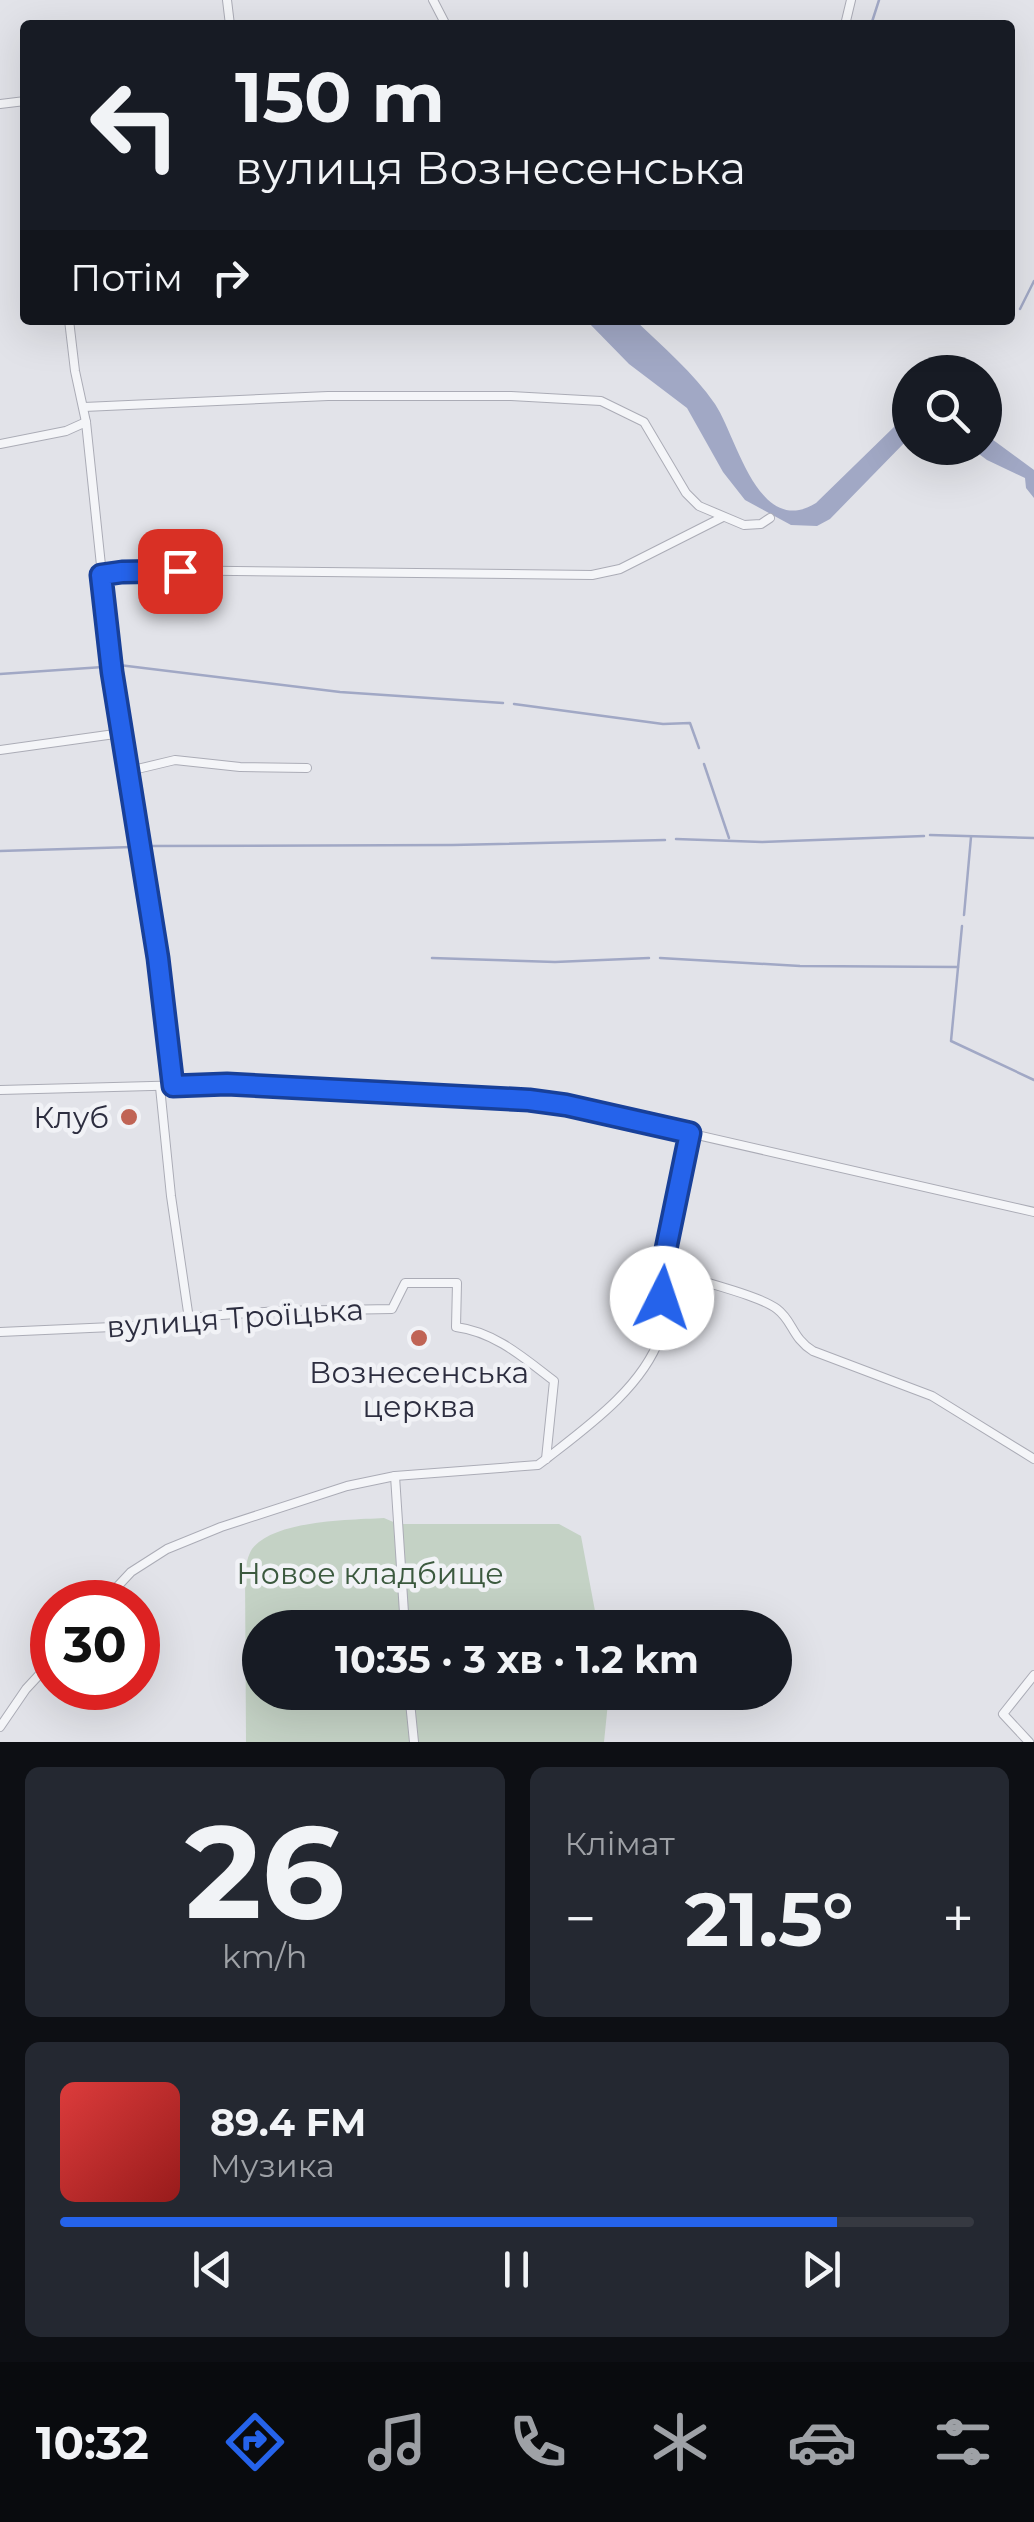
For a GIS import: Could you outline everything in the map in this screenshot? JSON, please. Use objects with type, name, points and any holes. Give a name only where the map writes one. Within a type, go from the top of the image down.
[{"type":"street","points":[[70,325],[84,406],[101,575],[158,958],[173,1086]]},
{"type":"street","points":[[84,406],[328,396],[510,396],[601,401],[644,422],[686,493],[699,506],[750,525],[770,518]]},
{"type":"street","points":[[0,444],[66,431],[86,422]]},
{"type":"street","points":[[101,575],[154,570],[592,575],[638,561],[723,517]]},
{"type":"street","points":[[0,750],[122,733]]},
{"type":"street","points":[[129,771],[175,760],[240,767],[307,768]]},
{"type":"street","points":[[0,1090],[227,1084],[510,1098],[566,1105],[1034,1212]]},
{"type":"street","points":[[160,1087],[189,1318]]},
{"type":"street","points":[[123,1580],[167,1549],[367,1480],[538,1465],[546,1459],[614,1401],[637,1375],[661,1335],[662,1268],[690,1133]]},
{"type":"street","points":[[662,1268],[770,1305],[784,1316],[799,1341],[813,1351],[932,1396],[1034,1459]]},
{"type":"street","points":[[662,1298],[686,1276]]},
{"type":"street","name":"вулиця Троїцька","points":[[0,1332],[157,1325],[189,1318],[278,1310],[392,1309],[405,1283],[457,1283],[456,1328],[471,1329],[498,1340],[554,1381],[546,1459]]},
{"type":"street","points":[[395,1476],[404,1610]]},
{"type":"street","points":[[1029,1742],[1003,1714],[1034,1675]]},
{"type":"street","points":[[0,1728],[30,1685]]},
{"type":"street","points":[[411,1710],[414,1742]]},
{"type":"green space","name":"Новое кладбище","points":[[384,1518],[398,1524],[559,1524],[581,1536],[595,1610],[245,1610],[245,1572],[252,1549],[277,1532],[333,1521]]},
{"type":"green space","name":"Новое кладбище","points":[[246,1710],[607,1710],[604,1742],[246,1742]]},
{"type":"water","points":[[591,325],[640,325],[677,360],[715,404],[752,479],[764,496],[779,507],[796,510],[816,503],[892,429],[892,455],[830,519],[817,526],[791,525],[745,500],[723,472],[687,408],[629,364]]},
{"type":"water","points":[[1002,446],[1034,470],[1034,498],[1026,488],[1025,478],[998,465],[1002,465]]},
{"type":"waterway","points":[[873,20],[879,0]]},
{"type":"waterway","points":[[1020,309],[1034,281]]},
{"type":"waterway","points":[[119,665],[340,692],[503,703]]},
{"type":"waterway","points":[[0,674],[103,667]]},
{"type":"waterway","points":[[514,704],[663,724],[690,723],[699,748]]},
{"type":"waterway","points":[[704,764],[729,838]]},
{"type":"waterway","points":[[930,835],[1034,838]]},
{"type":"waterway","points":[[676,839],[762,842],[924,836]]},
{"type":"waterway","points":[[964,915],[971,837]]},
{"type":"waterway","points":[[147,846],[665,840]]},
{"type":"waterway","points":[[0,851],[132,847]]},
{"type":"waterway","points":[[962,926],[951,1041],[1034,1080]]},
{"type":"waterway","points":[[432,958],[555,962],[649,958]]},
{"type":"waterway","points":[[660,958],[800,966],[958,967]]},
{"type":"place","name":"Клуб","points":[[129,1117]]},
{"type":"place","name":"Вознесенська церква","points":[[419,1338]]},
{"type":"route","points":[[180,571],[101,575],[112,672],[158,958],[173,1086],[227,1084],[529,1100],[690,1133],[660,1278],[662,1298]]}]
